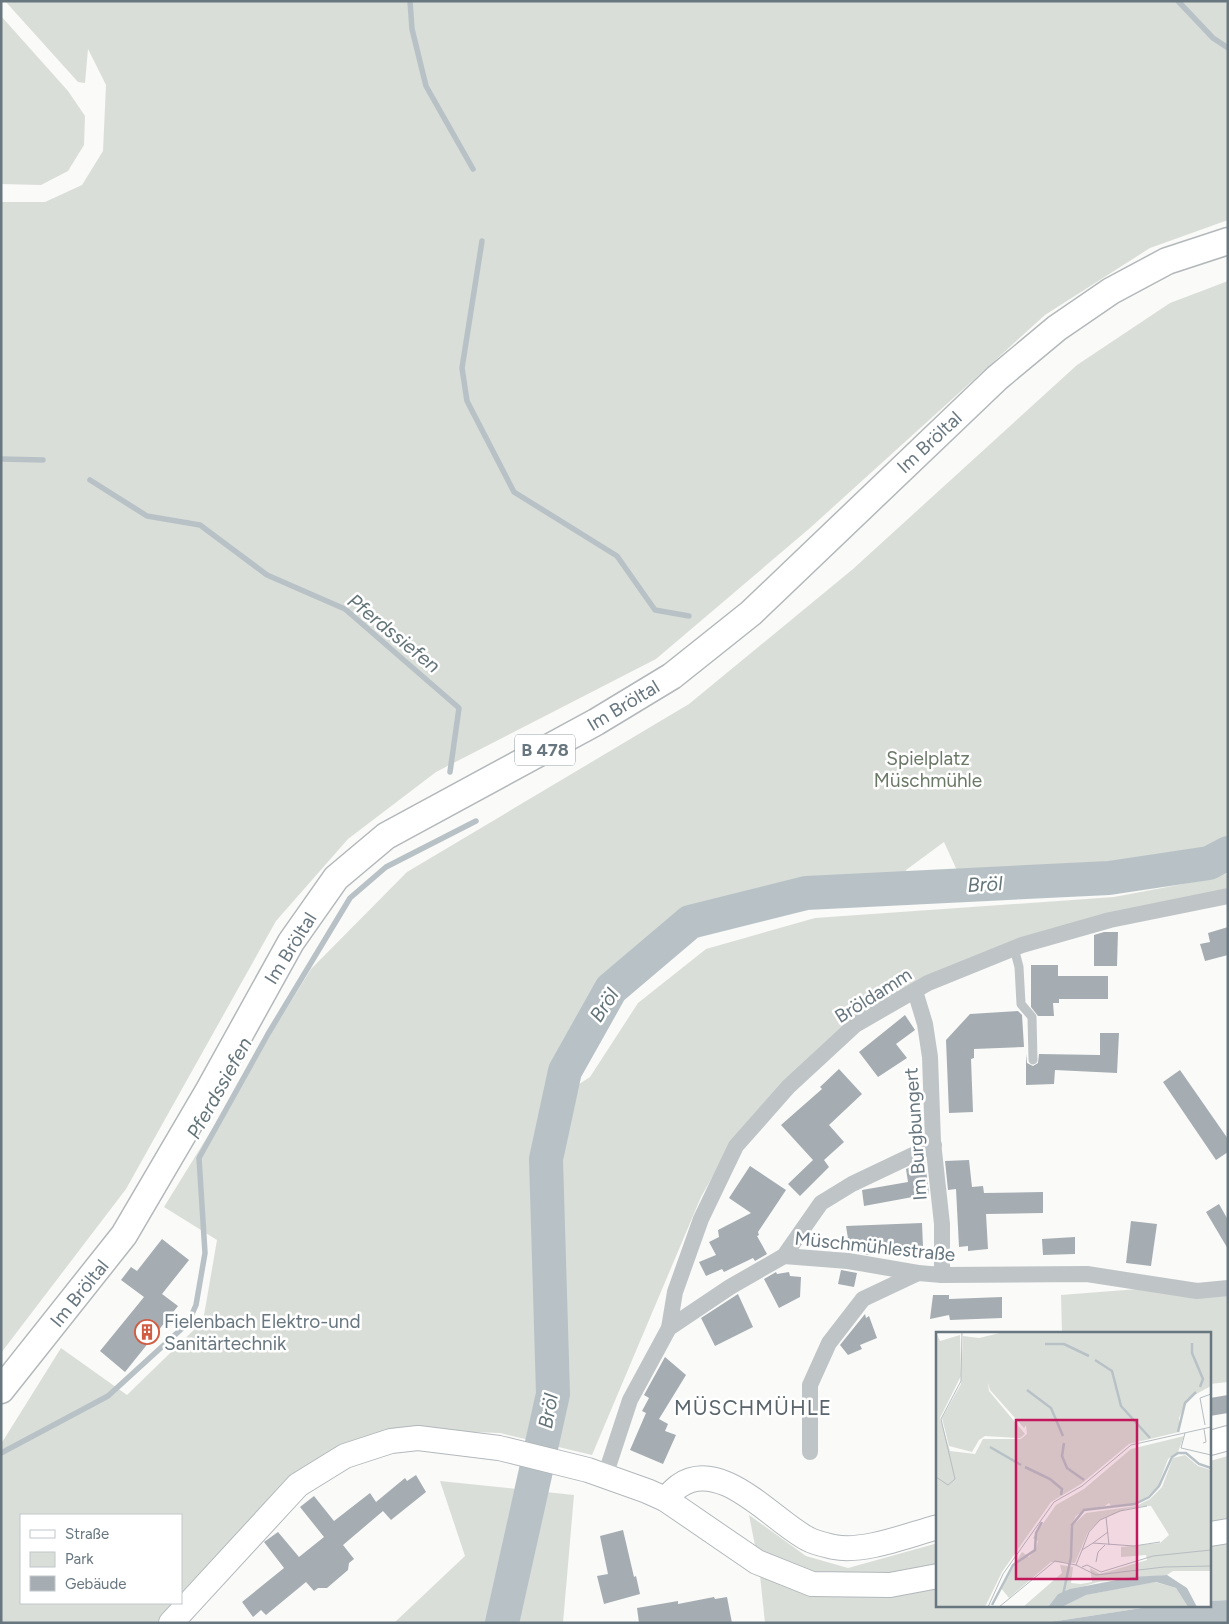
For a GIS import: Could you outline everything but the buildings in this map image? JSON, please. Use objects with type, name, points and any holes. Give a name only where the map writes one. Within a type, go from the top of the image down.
[{"type":"main road","name":"Im Bröltal","points":[[1,1390],[124,1235],[210,1090],[291,942],[336,878],[386,836],[596,722],[672,676],[751,613],[997,378],[1057,328],[1111,291],[1167,261],[1228,241]]},
{"type":"street","name":"Bröldamm","points":[[669,1328],[675,1292],[701,1219],[736,1146],[790,1086],[855,1025],[915,991],[1014,948],[1110,920],[1228,896]]},
{"type":"street","name":"Im Burgbungert","points":[[915,991],[925,1024],[930,1056],[934,1145],[942,1224],[942,1275]]},
{"type":"street","points":[[784,1256],[821,1204],[852,1184],[934,1145]]},
{"type":"street","name":"Müschmühlestraße","points":[[596,1473],[630,1400],[669,1328],[730,1287],[784,1256],[848,1261],[918,1273],[942,1275],[1088,1274],[1197,1291],[1228,1288]]},
{"type":"street","points":[[810,1452],[810,1385],[829,1343],[863,1299],[918,1273]]},
{"type":"street","points":[[171,1623],[298,1485],[345,1456],[391,1441],[418,1438],[499,1448],[596,1473],[665,1499],[757,1562],[812,1584],[890,1585],[936,1576]]},
{"type":"street","points":[[1212,1442],[1228,1438]]},
{"type":"street","points":[[665,1499],[680,1485],[695,1480],[703,1478],[723,1482],[745,1493],[809,1540],[836,1548],[861,1548],[936,1528]]},
{"type":"street","points":[[1212,1534],[1228,1531]]},
{"type":"lane","points":[[1014,948],[1019,967],[1021,1004],[1032,1017],[1033,1060]]},
{"type":"green space","points":[[5,1],[1228,1],[1228,220],[1150,248],[1045,315],[810,528],[656,659],[436,772],[348,839],[276,921],[126,1189],[1,1353],[1,202],[45,202],[82,185],[103,151],[106,85],[88,49],[85,83],[78,82]]},
{"type":"green space","points":[[1,16],[68,91],[85,116],[84,145],[68,171],[41,185],[1,184]]},
{"type":"green space","name":"Spielplatz Müschmühle","points":[[1228,281],[1228,846],[1209,856],[1105,868],[960,877],[944,842],[906,870],[907,881],[809,885],[688,918],[603,983],[556,1067],[542,1108],[590,1077],[638,1003],[706,949],[815,918],[1114,897],[1215,878],[1228,873],[1228,892],[1118,913],[854,1021],[730,1146],[701,1197],[592,1455],[500,1433],[407,1430],[348,1447],[182,1595],[182,1514],[20,1514],[20,1604],[174,1604],[156,1623],[1,1623],[1,1444],[61,1348],[127,1395],[203,1321],[217,1240],[164,1207],[311,969],[407,872],[689,704],[853,569],[1077,365],[1170,303]]},
{"type":"green space","points":[[1228,1282],[1228,1382],[1212,1384],[1212,1332],[1062,1332],[1061,1295]]},
{"type":"green space","points":[[1228,1456],[1228,1600],[1212,1601],[1212,1460]]},
{"type":"green space","points":[[440,1481],[574,1495],[563,1623],[394,1623],[465,1556]]},
{"type":"green space","points":[[749,1515],[806,1556],[848,1568],[936,1544],[936,1606],[1154,1606],[1044,1623],[765,1623],[759,1566]]},
{"type":"shaded area","points":[[1228,1600],[1228,1623],[1044,1623],[1154,1606],[1212,1606],[1212,1601]]},
{"type":"waterway","points":[[410,1],[412,29],[426,86],[473,169]]},
{"type":"waterway","points":[[1178,1],[1213,38],[1228,48]]},
{"type":"waterway","points":[[482,241],[462,368],[467,401],[514,492],[617,556],[655,610],[689,616]]},
{"type":"waterway","name":"Pferdssiefen","points":[[1,459],[43,460]]},
{"type":"waterway","name":"Pferdssiefen","points":[[90,480],[147,516],[200,525],[267,575],[345,609],[459,708],[450,772]]},
{"type":"waterway","name":"Pferdssiefen","points":[[1,1453],[108,1396],[188,1323],[196,1305],[205,1253],[199,1158],[268,1034],[350,898],[386,867],[476,821]]},
{"type":"waterway","name":"Bröl","points":[[502,1623],[553,1394],[546,1159],[565,1071],[611,989],[690,922],[806,893],[1109,878],[1209,863],[1228,853]]},
{"type":"place","name":"Fielenbach Elektro-und Sanitärtechnik","points":[[147,1332]]},
{"type":"district","name":"MÜSCHMÜHLE","points":[[753,1408]]}]
